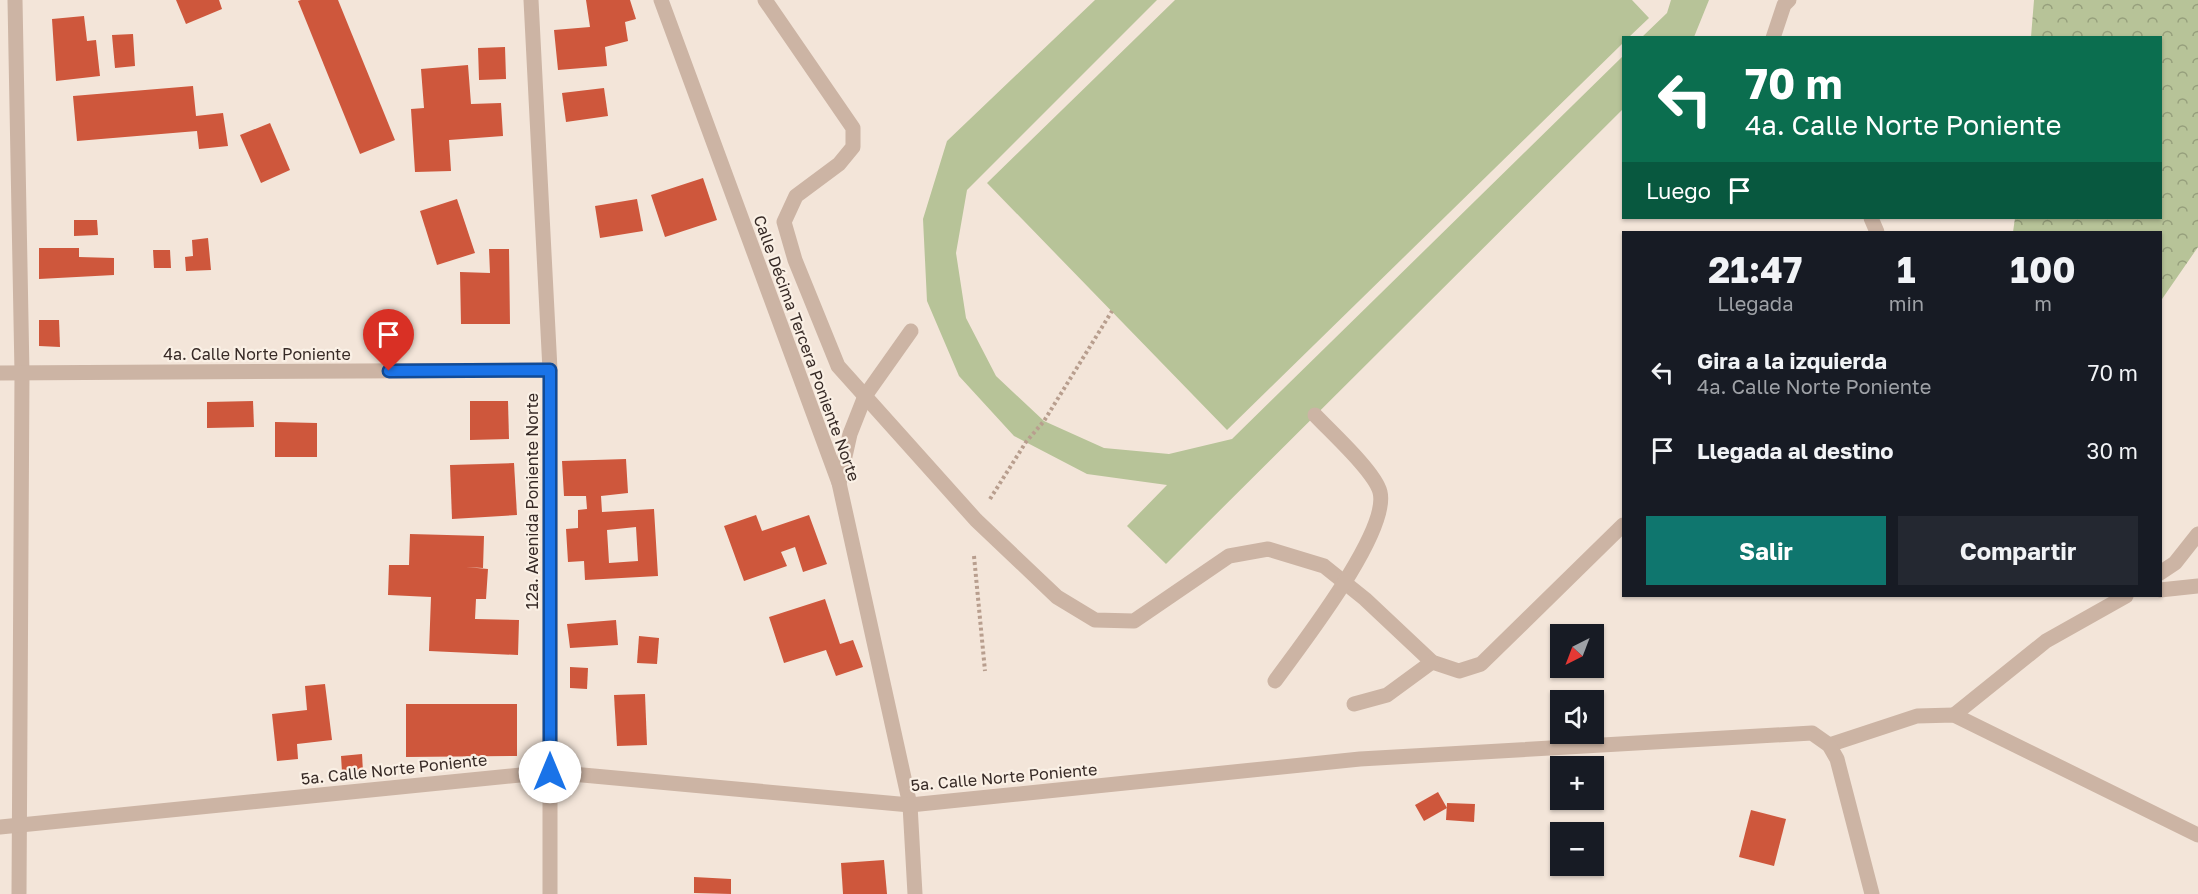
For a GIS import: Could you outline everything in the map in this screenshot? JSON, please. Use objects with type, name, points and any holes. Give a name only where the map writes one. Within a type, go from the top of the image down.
[{"type":"street","points":[[15,0],[22,373],[19,894]]},
{"type":"street","name":"12a. Avenida Poniente Norte","points":[[531,0],[550,370],[550,894]]},
{"type":"street","name":"Calle Décima Tercera Poniente Norte","points":[[661,0],[839,483],[910,805],[915,894]]},
{"type":"street","points":[[765,0],[853,128],[853,147],[839,164],[796,196],[784,222],[795,260],[838,366],[976,520],[1057,597],[1095,620],[1134,621],[1229,556],[1268,549],[1324,566],[1432,662],[1459,670],[1480,664],[1622,526]]},
{"type":"street","points":[[1774,36],[1784,5],[1789,0]]},
{"type":"street","points":[[839,483],[850,434],[865,396],[911,331]]},
{"type":"street","name":"4a. Calle Norte Poniente","points":[[0,373],[550,370]]},
{"type":"street","points":[[1275,681],[1344,582],[1371,534],[1380,508],[1380,491],[1364,466],[1315,416]]},
{"type":"street","points":[[2162,572],[2175,563],[2198,534]]},
{"type":"street","points":[[2162,590],[2198,586]]},
{"type":"street","points":[[1954,715],[2046,641],[2124,597]]},
{"type":"street","points":[[1354,704],[1387,695],[1432,662]]},
{"type":"street","points":[[1872,894],[1837,759],[1829,745],[1917,716],[1954,715],[2198,836]]},
{"type":"street","name":"5a. Calle Norte Poniente","points":[[0,826],[550,772],[910,805],[1360,759],[1812,733],[1829,745]]},
{"type":"path","points":[[986,671],[972,538],[976,520],[1026,442],[1044,421],[1112,311]]},
{"type":"green space","points":[[1095,0],[1157,0],[967,190],[956,253],[966,318],[996,376],[1044,421],[1104,448],[1169,454],[1232,439],[1622,57],[1622,110],[1166,564],[1127,526],[1167,485],[1087,474],[1014,436],[959,376],[927,301],[923,219],[947,141]]},
{"type":"green space","points":[[1175,0],[1632,0],[1649,18],[1630,36],[1622,36],[1622,44],[1227,430],[987,183]]},
{"type":"green space","points":[[1671,0],[1709,0],[1694,36],[1643,36],[1667,13]]},
{"type":"green space","points":[[2034,0],[2198,0],[2198,247],[2162,299],[2162,231],[2013,231],[2015,219],[2162,219],[2162,36],[2031,36]]},
{"type":"building","points":[[176,0],[219,0],[222,9],[186,24]]},
{"type":"building","points":[[338,0],[395,140],[360,154],[298,1]]},
{"type":"building","points":[[586,0],[630,0],[636,19],[625,22],[628,41],[605,47],[607,66],[558,70],[554,30],[590,27]]},
{"type":"building","points":[[84,16],[87,41],[96,40],[100,76],[56,81],[52,19]]},
{"type":"building","points":[[133,34],[135,66],[115,68],[112,35]]},
{"type":"building","points":[[505,47],[506,79],[479,80],[478,48]]},
{"type":"building","points":[[468,65],[471,104],[501,103],[503,136],[449,140],[451,171],[415,172],[411,109],[424,108],[421,69]]},
{"type":"building","points":[[193,86],[196,116],[223,113],[228,146],[199,149],[197,131],[77,141],[73,96]]},
{"type":"building","points":[[604,88],[608,116],[566,122],[562,93]]},
{"type":"building","points":[[270,123],[290,170],[261,183],[240,135]]},
{"type":"building","points":[[703,178],[717,220],[665,237],[651,195]]},
{"type":"building","points":[[457,199],[475,253],[437,265],[420,211]]},
{"type":"building","points":[[637,199],[643,231],[600,238],[595,206]]},
{"type":"building","points":[[74,220],[97,220],[98,235],[74,236]]},
{"type":"building","points":[[208,238],[211,270],[186,271],[185,257],[193,256],[192,240]]},
{"type":"building","points":[[39,248],[79,248],[79,257],[114,258],[114,275],[39,279]]},
{"type":"building","points":[[489,249],[509,249],[510,324],[461,324],[460,272],[490,273]]},
{"type":"building","points":[[153,250],[170,250],[171,268],[154,268]]},
{"type":"building","points":[[39,320],[59,320],[60,347],[39,346]]},
{"type":"building","points":[[253,401],[254,427],[207,428],[207,402]]},
{"type":"building","points":[[470,401],[508,401],[509,439],[470,440]]},
{"type":"building","points":[[275,422],[317,423],[317,457],[275,457]]},
{"type":"building","points":[[626,459],[628,493],[601,496],[602,512],[654,509],[658,576],[585,580],[584,561],[568,562],[566,529],[578,528],[578,510],[587,509],[586,496],[564,496],[562,461]],"holes":[[[636,527],[638,561],[609,563],[607,530]]]},
{"type":"building","points":[[514,463],[517,515],[452,519],[450,465]]},
{"type":"building","points":[[756,515],[762,531],[809,515],[827,564],[803,572],[795,547],[781,552],[787,566],[744,581],[724,526]]},
{"type":"building","points":[[410,534],[484,536],[483,568],[466,567],[488,569],[486,599],[476,599],[475,619],[519,620],[518,655],[429,651],[431,597],[388,595],[389,565],[409,565]]},
{"type":"building","points":[[825,599],[840,644],[853,640],[863,667],[836,676],[826,650],[784,663],[769,617]]},
{"type":"building","points":[[616,620],[618,645],[570,648],[567,624]]},
{"type":"building","points":[[639,636],[659,638],[657,664],[637,663]]},
{"type":"building","points":[[570,667],[588,668],[587,689],[570,688]]},
{"type":"building","points":[[325,684],[332,740],[297,744],[298,759],[277,761],[272,714],[307,710],[305,686]]},
{"type":"building","points":[[645,694],[647,745],[617,746],[614,695]]},
{"type":"building","points":[[406,704],[517,704],[517,756],[406,757]]},
{"type":"building","points":[[362,754],[363,771],[342,772],[341,756]]},
{"type":"building","points":[[1438,792],[1447,808],[1424,821],[1415,805]]},
{"type":"building","points":[[1447,803],[1475,804],[1474,822],[1446,820]]},
{"type":"building","points":[[1751,810],[1786,819],[1774,866],[1739,857]]},
{"type":"building","points":[[884,860],[887,894],[843,894],[841,863]]},
{"type":"building","points":[[694,877],[731,879],[731,894],[694,893]]},
{"type":"route","points":[[389,371],[550,370],[550,772]]}]
